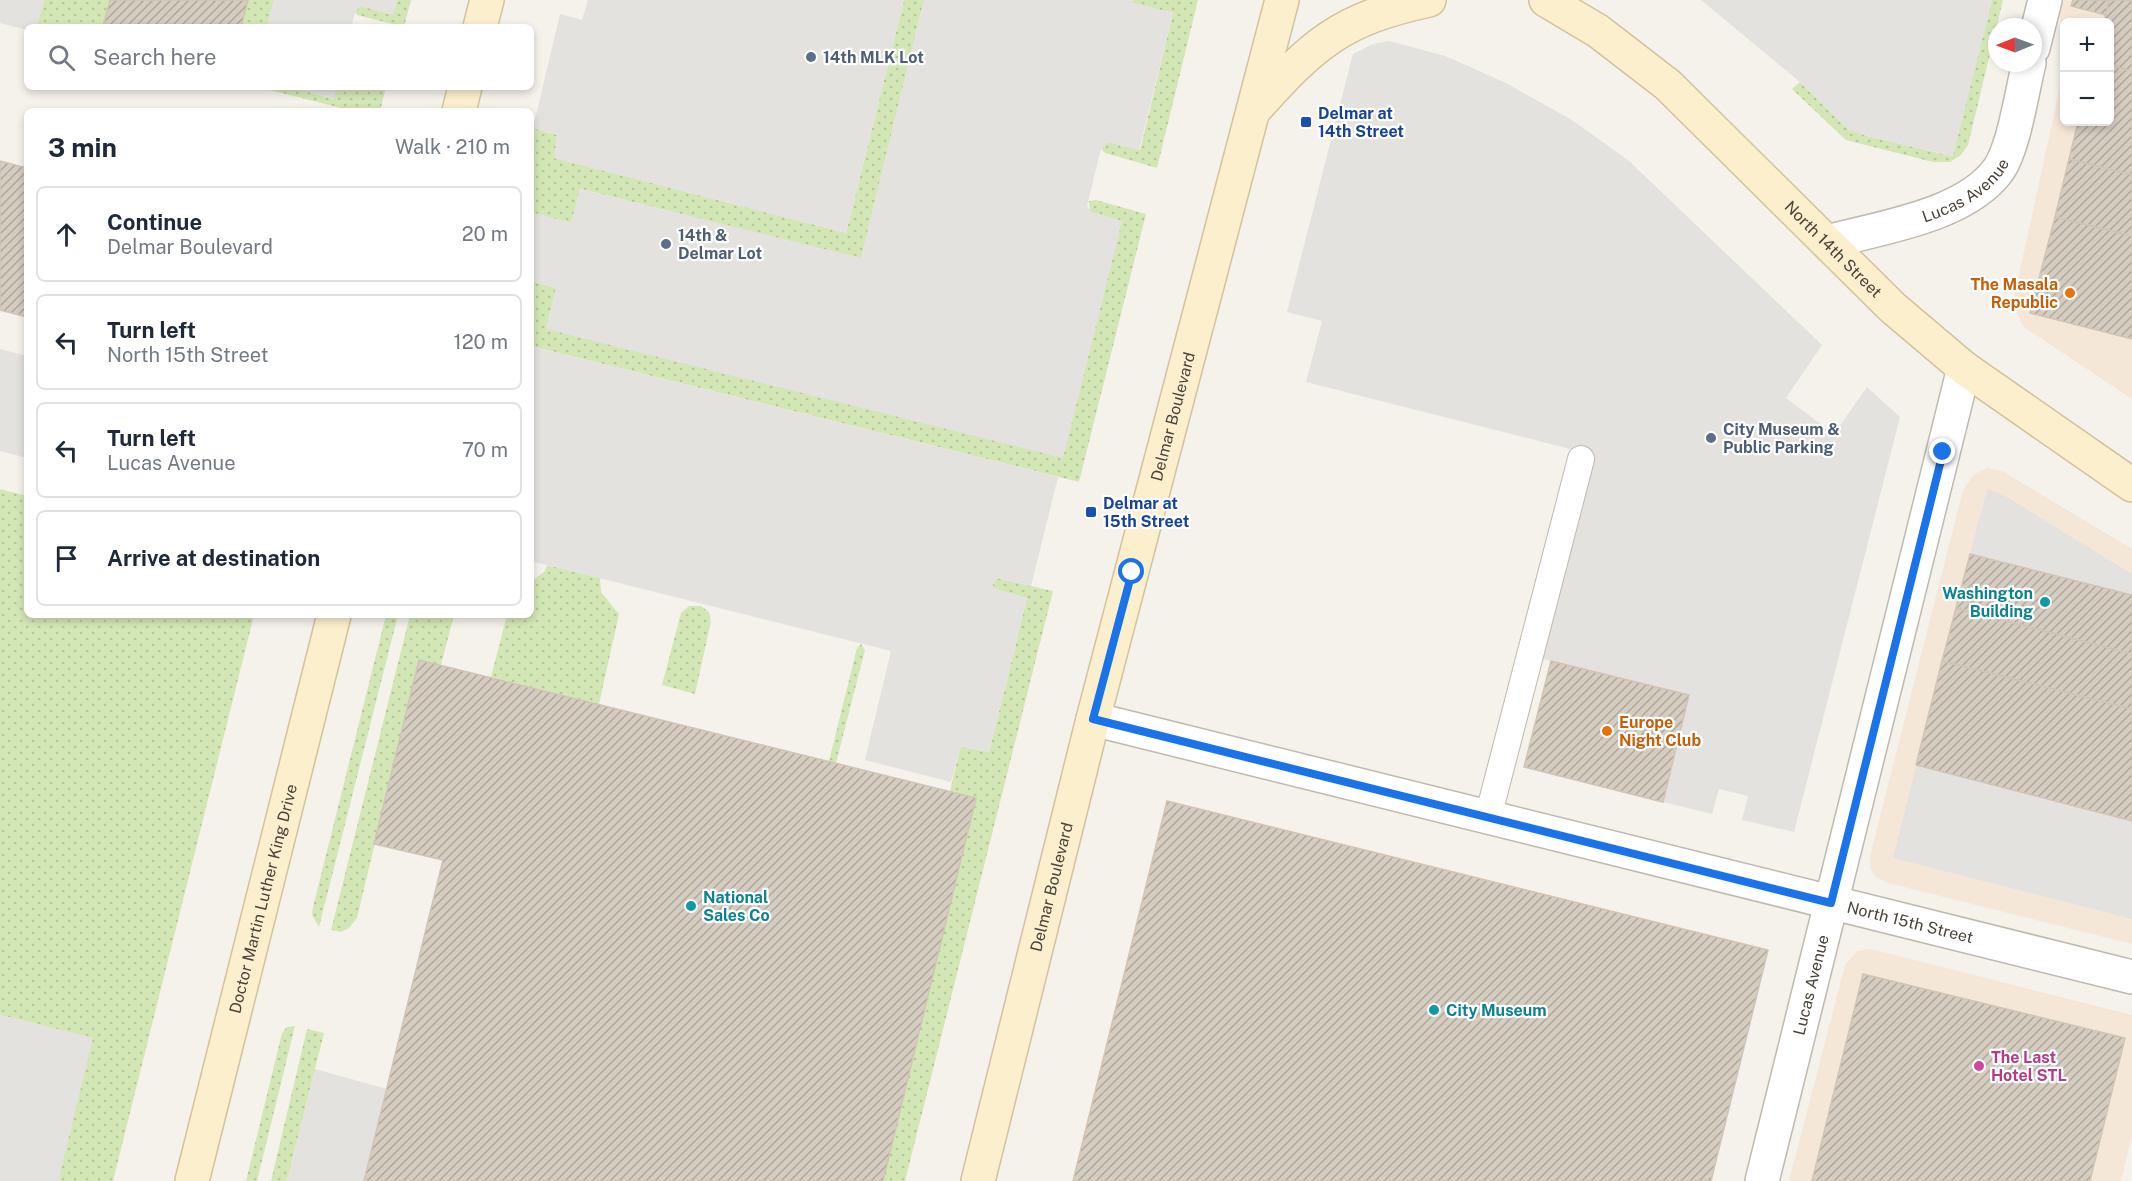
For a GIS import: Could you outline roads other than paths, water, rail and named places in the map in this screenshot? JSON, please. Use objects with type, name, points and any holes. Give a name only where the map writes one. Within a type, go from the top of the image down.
[{"type":"street","points":[[481,24],[487,0]]},
{"type":"street","name":"Delmar Boulevard","points":[[978,1181],[1093,719],[1282,0]]},
{"type":"street","points":[[1252,112],[1312,49],[1340,29],[1373,14],[1429,0]]},
{"type":"street","name":"North 14th Street","points":[[1546,0],[1598,31],[1668,85],[1892,307],[1964,368],[2132,485]]},
{"type":"street","points":[[2040,18],[2045,0]]},
{"type":"street","name":"Lucas Avenue","points":[[1827,242],[1952,205],[1979,189],[1999,170],[2007,153],[2027,72]]},
{"type":"street","points":[[460,108],[464,90]]},
{"type":"street","name":"Lucas Avenue","points":[[1761,1181],[1964,368]]},
{"type":"street","name":"Doctor Martin Luther King Drive","points":[[192,1181],[333,618]]},
{"type":"street","name":"North 15th Street","points":[[1093,719],[2132,977]]},
{"type":"lane","points":[[1488,817],[1581,459]]},
{"type":"place","name":"14th MLK Lot","points":[[811,57]]},
{"type":"place","name":"Delmar at 14th Street","points":[[1306,122]]},
{"type":"place","name":"14th & Delmar Lot","points":[[666,244]]},
{"type":"place","name":"The Masala Republic","points":[[2070,293]]},
{"type":"place","name":"City Museum & Public Parking","points":[[1711,438]]},
{"type":"place","name":"Delmar at 15th Street","points":[[1091,512]]},
{"type":"place","name":"Washington Building","points":[[2045,602]]},
{"type":"place","name":"Europe Night Club","points":[[1607,731]]},
{"type":"place","name":"National Sales Co","points":[[691,906]]},
{"type":"place","name":"City Museum","points":[[1434,1010]]},
{"type":"place","name":"The Last Hotel STL","points":[[1979,1066]]}]
